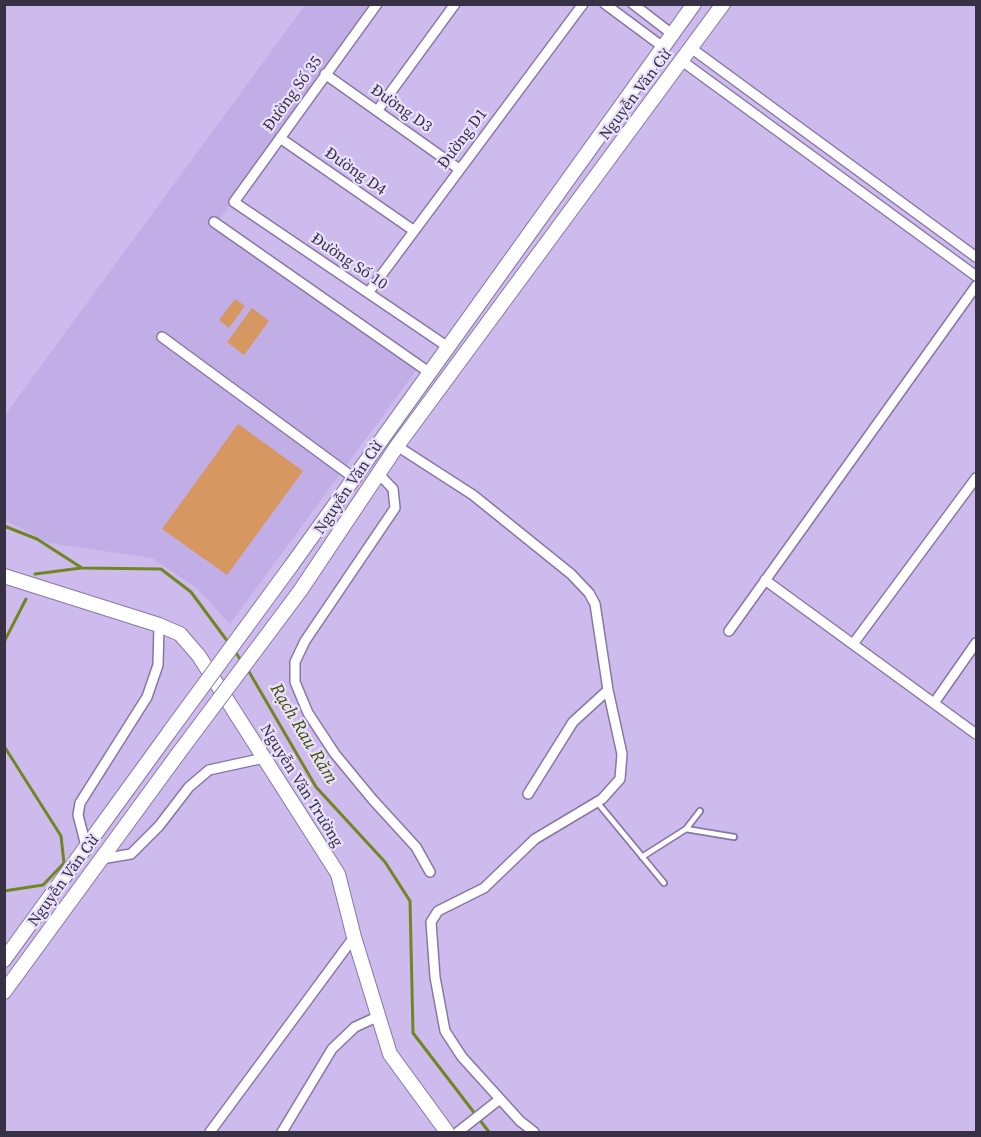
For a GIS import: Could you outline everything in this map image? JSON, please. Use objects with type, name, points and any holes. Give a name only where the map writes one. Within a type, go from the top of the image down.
[{"type":"main road","name":"Nguyễn Văn Cừ","points":[[4,960],[291,566],[694,4]]},
{"type":"main road","name":"Nguyễn Văn Cừ","points":[[4,992],[99,860],[300,591],[397,446],[723,4]]},
{"type":"main road","points":[[672,34],[691,48]]},
{"type":"main road","points":[[663,47],[682,61]]},
{"type":"main road","points":[[448,347],[462,357]]},
{"type":"main road","name":"Nguyễn Văn Trường","points":[[4,576],[159,625],[180,634],[199,656],[338,874],[354,938],[390,1054],[447,1132]]},
{"type":"street","name":"Đường Số 35","points":[[234,202],[377,4]]},
{"type":"street","points":[[377,111],[455,4]]},
{"type":"street","name":"Đường D1","points":[[369,292],[583,4]]},
{"type":"street","points":[[605,4],[663,47]]},
{"type":"street","points":[[633,4],[672,34]]},
{"type":"street","points":[[691,48],[976,258]]},
{"type":"street","points":[[682,61],[976,276]]},
{"type":"street","name":"Đường D3","points":[[325,74],[459,169]]},
{"type":"street","name":"Đường D4","points":[[280,138],[413,230]]},
{"type":"street","name":"Đường Số 10","points":[[234,202],[448,347]]},
{"type":"street","points":[[213,222],[430,372]]},
{"type":"street","points":[[729,631],[976,286]]},
{"type":"street","points":[[162,337],[354,478]]},
{"type":"street","points":[[397,446],[473,495],[583,585],[595,604],[608,690],[623,765],[620,779],[597,802],[535,838],[484,888],[438,911],[431,922],[435,977],[445,1032],[497,1102],[534,1132]]},
{"type":"street","points":[[378,473],[393,489],[395,508],[305,641],[296,662],[295,682],[308,713],[335,754],[416,847],[430,872]]},
{"type":"street","points":[[853,644],[976,478]]},
{"type":"street","points":[[765,580],[976,734]]},
{"type":"street","points":[[86,846],[78,815],[80,803],[147,697],[158,665],[159,625]]},
{"type":"street","points":[[934,703],[976,643]]},
{"type":"street","points":[[528,794],[573,722],[608,690]]},
{"type":"street","points":[[99,860],[131,854],[159,826],[189,787],[209,770],[264,758]]},
{"type":"street","points":[[210,1132],[354,938]]},
{"type":"street","points":[[282,1132],[332,1049],[355,1027],[378,1016]]},
{"type":"street","points":[[461,1130],[497,1102]]},
{"type":"lane","points":[[597,802],[664,883]]},
{"type":"lane","points":[[642,857],[686,829],[700,811]]},
{"type":"lane","points":[[686,829],[734,837]]},
{"type":"shaded area","points":[[305,5],[376,5],[219,220],[420,365],[230,624],[198,589],[152,558],[49,543],[5,520],[5,415]]},
{"type":"shaded area","points":[[235,299],[245,306],[229,328],[219,320]]},
{"type":"shaded area","points":[[252,308],[269,321],[244,355],[227,342]]},
{"type":"shaded area","points":[[238,424],[303,471],[227,575],[162,529]]},
{"type":"waterway","name":"Rạch Rau Răm","points":[[4,526],[37,539],[82,568],[161,569],[191,592],[228,642]]},
{"type":"waterway","points":[[35,574],[81,568]]},
{"type":"waterway","points":[[4,642],[26,599]]},
{"type":"waterway","name":"Rạch Rau Răm","points":[[234,650],[242,662]]},
{"type":"waterway","name":"Rạch Rau Răm","points":[[248,670],[316,787],[385,862],[410,901],[413,1033],[489,1132]]},
{"type":"waterway","points":[[4,746],[61,836],[64,863],[43,885],[4,891]]}]
